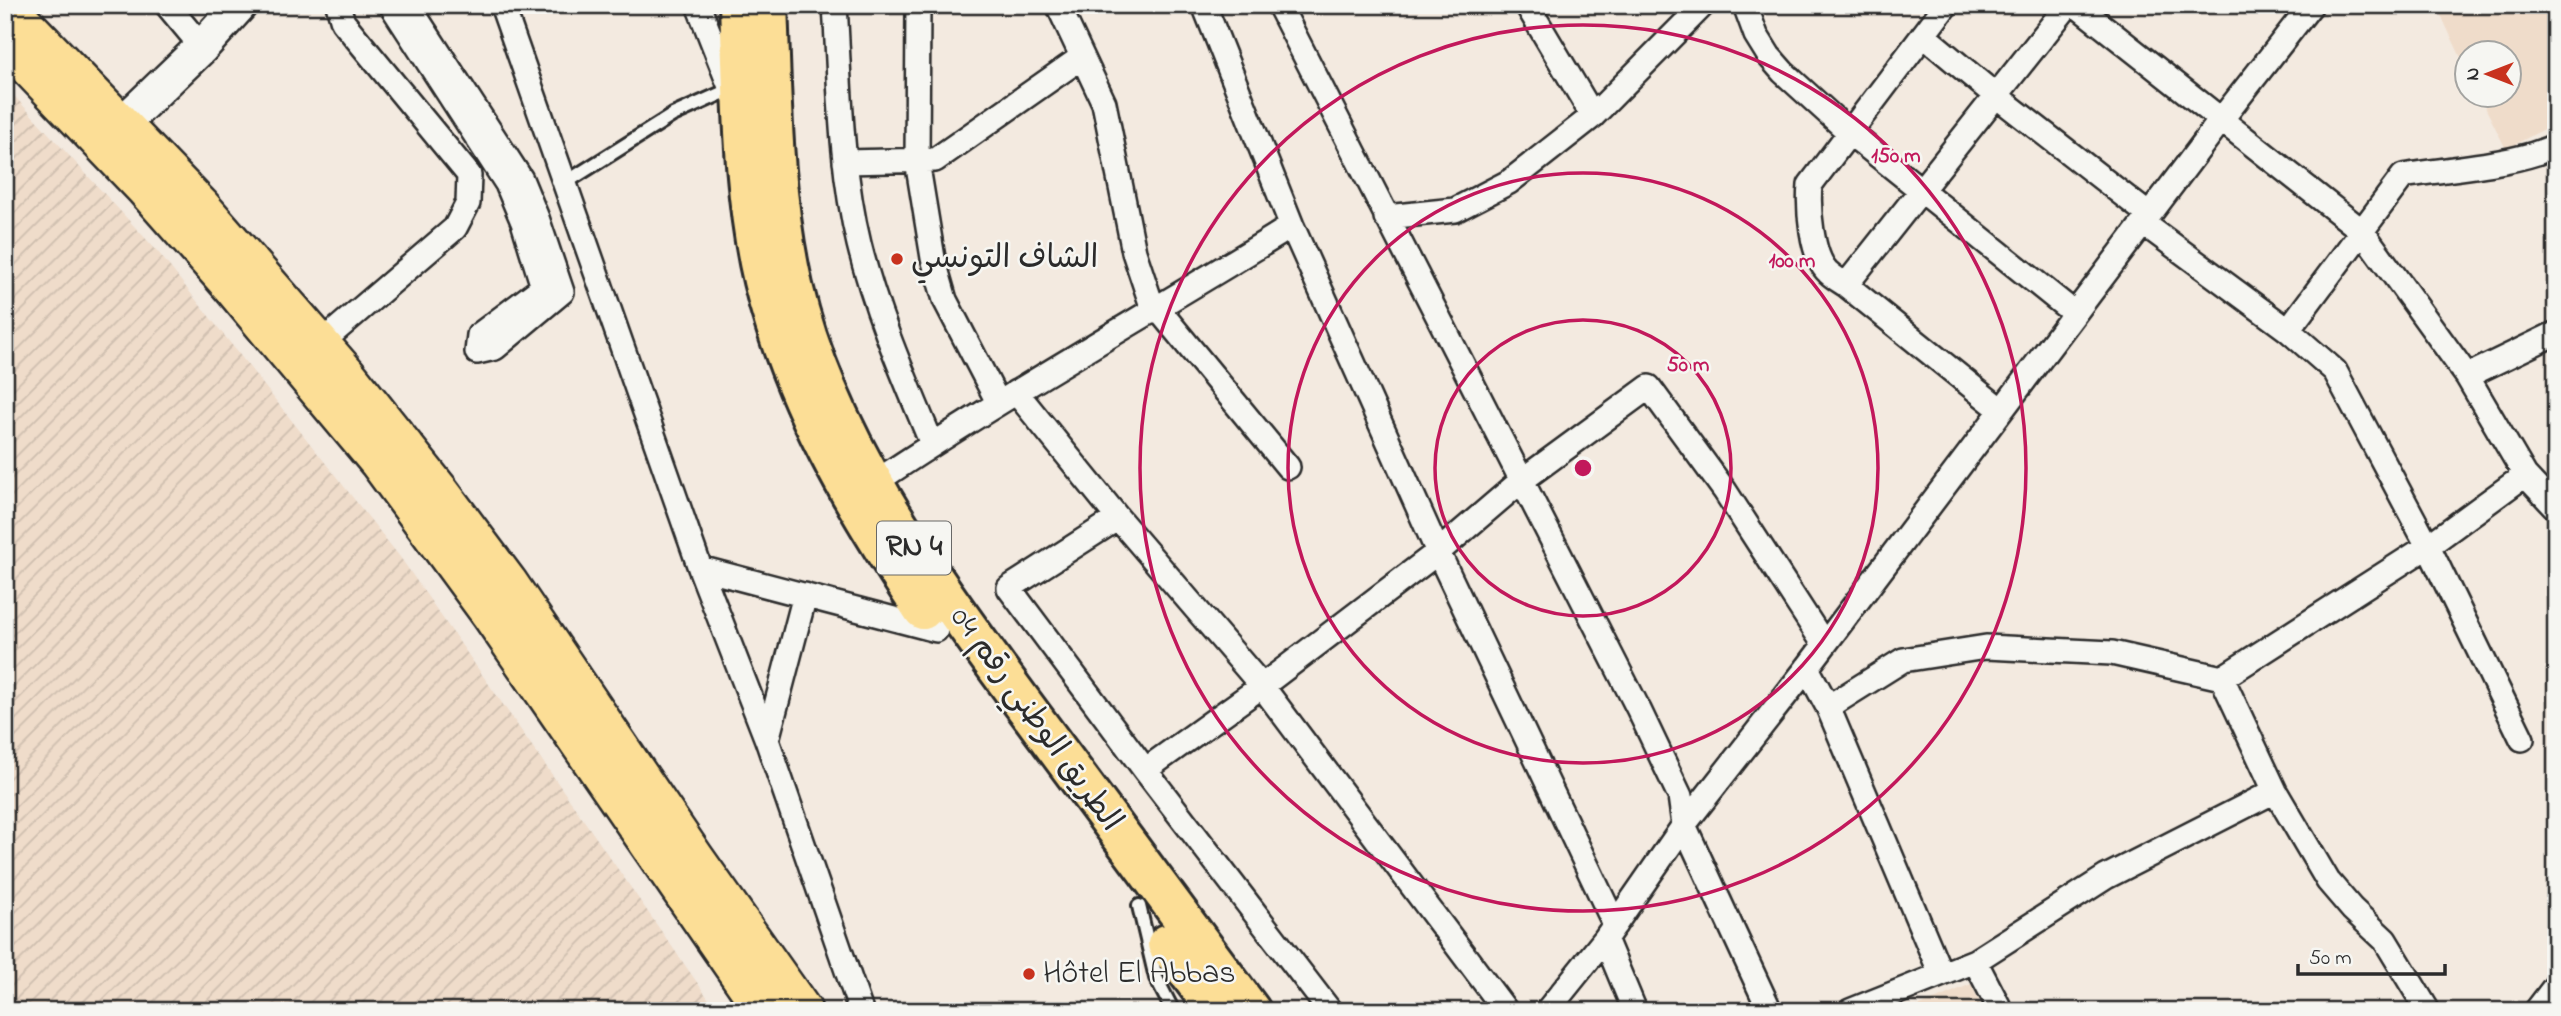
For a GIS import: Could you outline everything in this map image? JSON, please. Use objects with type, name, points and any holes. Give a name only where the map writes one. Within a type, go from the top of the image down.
[{"type":"highway","name":"الطريق الوطني رقم 04","points":[[738,5],[752,222],[763,282],[804,403],[833,465],[866,522],[936,630],[1217,1011]]},
{"type":"highway","name":"الطريق الوطني رقم 04","points":[[768,5],[775,169],[793,287],[810,343],[835,407],[874,483],[948,600],[1123,841],[1251,1011]]},
{"type":"main road","points":[[7,5],[230,285],[379,463],[498,625],[764,1011]]},
{"type":"main road","points":[[5,43],[111,134],[200,205],[321,342],[440,491],[508,582],[803,1011]]},
{"type":"street","points":[[167,5],[202,47]]},
{"type":"street","points":[[111,134],[202,47],[240,5]]},
{"type":"street","points":[[321,342],[455,228],[468,204],[469,175],[343,22],[338,5]]},
{"type":"street","points":[[391,5],[507,184],[523,222],[543,287],[479,335],[477,352],[495,348],[562,292],[521,179],[408,5]]},
{"type":"street","points":[[502,5],[700,568],[767,740],[861,1011]]},
{"type":"street","points":[[698,5],[744,124]]},
{"type":"street","points":[[835,5],[845,162],[859,243],[877,304],[932,444]]},
{"type":"street","points":[[918,5],[917,161],[933,258],[945,300],[1007,397],[1118,518],[1262,686],[1506,1011]]},
{"type":"street","points":[[1058,5],[1104,103],[1134,252],[1156,310],[1288,467]]},
{"type":"street","points":[[1204,5],[1292,226],[1610,932],[1635,1011]]},
{"type":"street","points":[[1279,5],[1639,710],[1680,796],[1684,825],[1770,1011]]},
{"type":"street","points":[[1527,5],[1593,116]]},
{"type":"street","points":[[1386,217],[1455,210],[1509,182],[1593,116],[1703,5]]},
{"type":"street","points":[[1745,5],[1756,35],[1769,56],[1850,133],[2074,313]]},
{"type":"street","points":[[1946,5],[1810,185],[1808,205],[1819,258],[1826,271],[2001,410]]},
{"type":"street","points":[[1846,285],[2068,5]]},
{"type":"street","points":[[2076,5],[2362,230],[2467,376],[2525,475],[2556,508]]},
{"type":"street","points":[[1547,1011],[1610,932],[1684,825],[1807,668],[2221,120],[2299,9]]},
{"type":"street","points":[[1923,35],[2335,371],[2428,546],[2522,739]]},
{"type":"street","points":[[845,162],[936,160],[1082,57]]},
{"type":"street","points":[[2288,330],[2403,176],[2552,153]]},
{"type":"street","points":[[874,483],[1007,397],[1292,226]]},
{"type":"street","points":[[2467,376],[2556,332]]},
{"type":"street","points":[[1145,771],[1438,552],[1521,481],[1648,387],[1725,491],[1824,644]]},
{"type":"street","points":[[1828,707],[1903,660],[1986,647],[2112,653],[2222,678],[2428,546],[2525,475]]},
{"type":"street","points":[[1118,518],[1009,588],[1145,771],[1330,1011]]},
{"type":"street","points":[[700,568],[936,630]]},
{"type":"street","points":[[767,740],[806,595]]},
{"type":"street","points":[[1807,668],[1828,707],[1941,974]]},
{"type":"street","points":[[2222,678],[2274,791],[2328,881],[2352,909],[2385,940],[2428,1011]]},
{"type":"street","points":[[1850,1011],[1975,961],[2106,877],[2274,791]]},
{"type":"street","points":[[1975,961],[2001,1011]]},
{"type":"street","points":[[2536,1011],[2556,985]]},
{"type":"lane","points":[[565,183],[673,115],[731,89]]},
{"type":"lane","points":[[1139,906],[1156,978],[1173,1011]]},
{"type":"shaded area","points":[[2436,5],[2556,5],[2556,123],[2506,149],[2486,108],[2522,108],[2522,38],[2452,39]]},
{"type":"shaded area","points":[[5,86],[158,252],[400,557],[717,1011],[5,1011]]},
{"type":"shaded area","points":[[1971,984],[1984,1011],[1908,1011]]},
{"type":"place","name":"الشاف التونسي","points":[[897,259]]},
{"type":"place","name":"Hôtel El Abbas","points":[[1029,974]]}]
